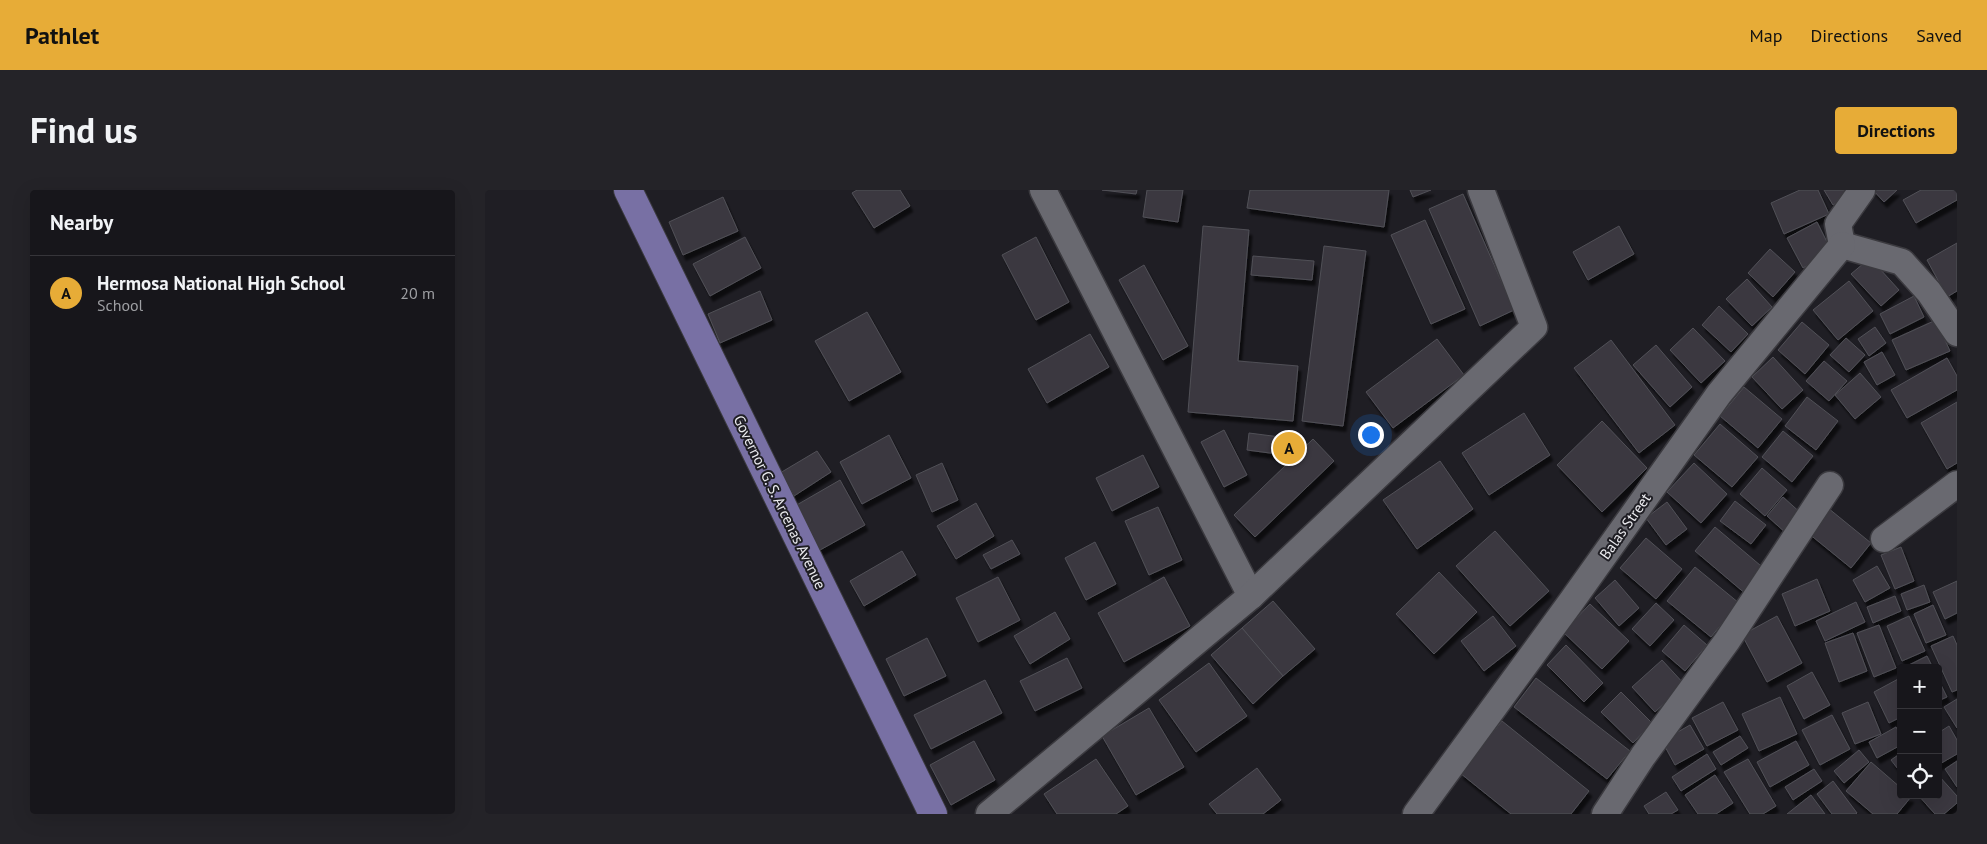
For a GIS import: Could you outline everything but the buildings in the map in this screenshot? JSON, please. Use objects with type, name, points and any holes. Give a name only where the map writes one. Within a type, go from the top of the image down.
[{"type":"main road","name":"Governor G. S. Arcenas Avenue","points":[[628,190],[933,814]]},
{"type":"street","points":[[1043,190],[1251,596]]},
{"type":"street","points":[[989,814],[1251,596],[1534,327],[1481,190]]},
{"type":"street","points":[[1862,190],[1838,224],[1842,245],[1902,262],[1929,292],[1957,333]]},
{"type":"street","name":"Balas Street","points":[[1416,814],[1571,602],[1719,394],[1842,245]]},
{"type":"street","points":[[1605,814],[1643,756],[1727,641],[1829,484]]},
{"type":"street","points":[[1884,539],[1957,484]]},
{"type":"place","name":"Hermosa National High School","points":[[1289,448]]}]
